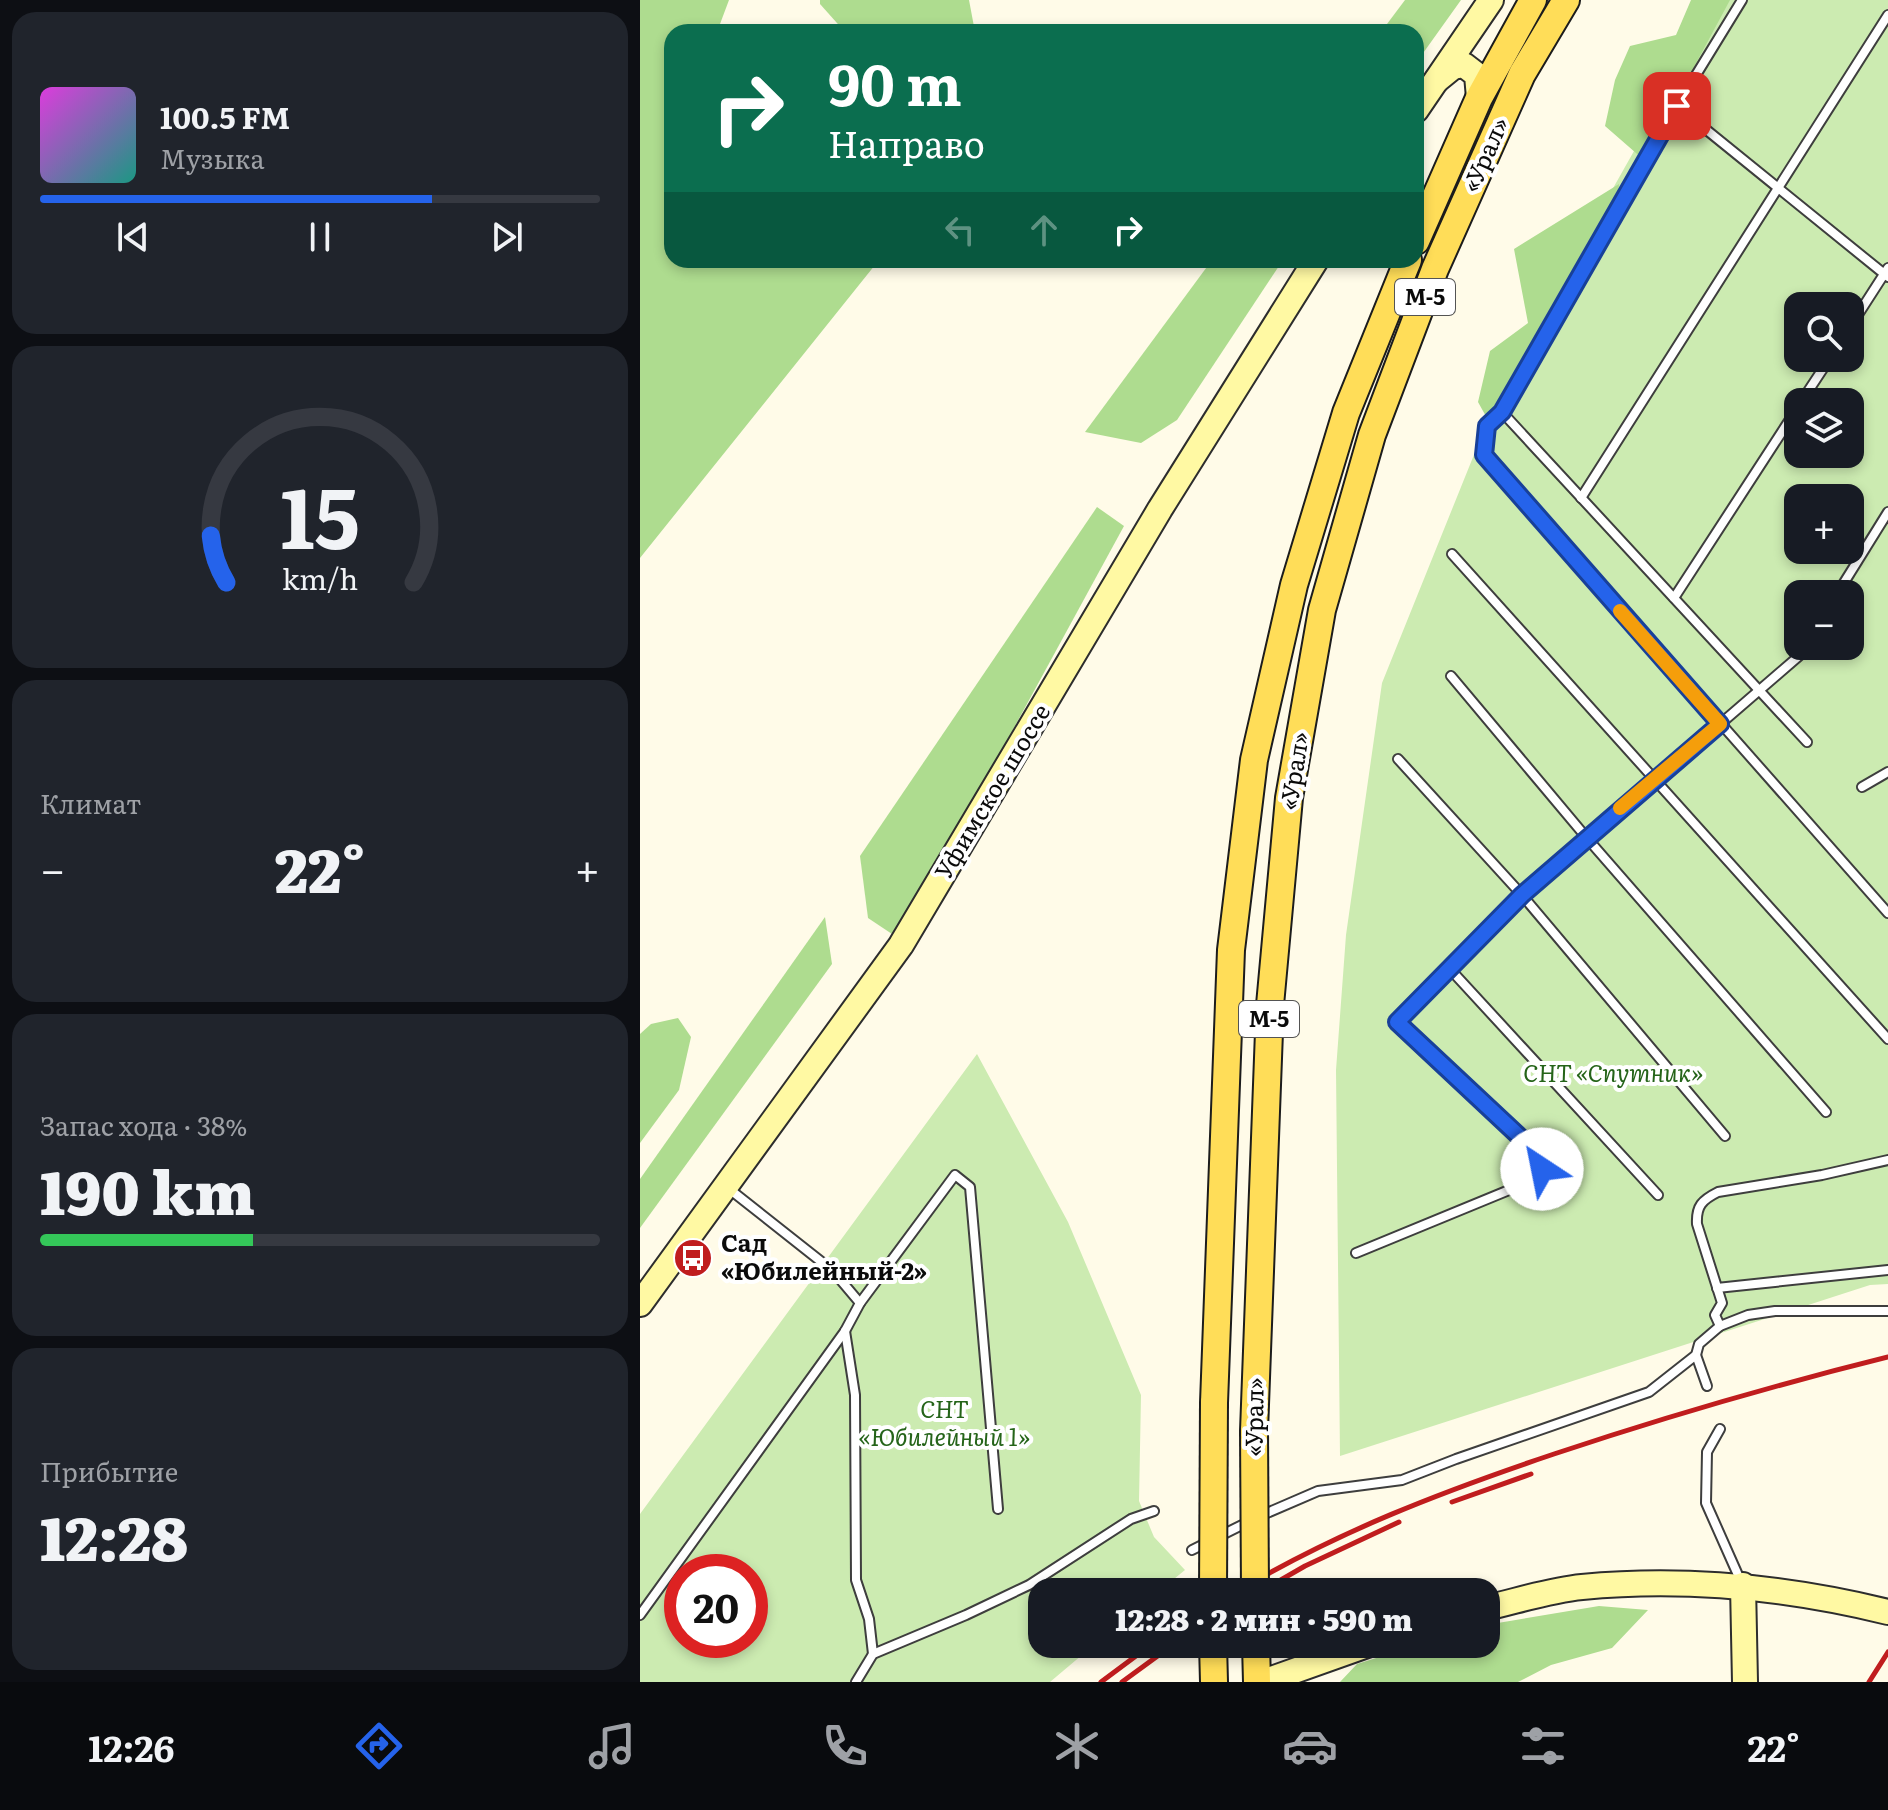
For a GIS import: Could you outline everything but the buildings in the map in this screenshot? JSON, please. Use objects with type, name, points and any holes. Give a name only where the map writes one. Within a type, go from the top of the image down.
[{"type":"main road","points":[[1424,98],[1491,0]]},
{"type":"main road","name":"«Урал»","points":[[1424,223],[1479,98],[1533,0]]},
{"type":"main road","name":"«Урал»","points":[[1255,1578],[1254,1431],[1270,1005],[1289,798],[1322,610],[1372,435],[1435,269],[1522,74],[1566,0]]},
{"type":"main road","points":[[1435,81],[1453,67],[1464,65],[1477,75],[1479,98]]},
{"type":"main road","name":"Уфимское шоссе","points":[[640,1304],[901,945],[1160,509],[1311,268]]},
{"type":"main road","name":"«Урал»","points":[[1213,1578],[1214,1403],[1231,950],[1254,760],[1294,585],[1346,413],[1405,268]]},
{"type":"main road","points":[[1500,1605],[1579,1587],[1654,1583],[1743,1585],[1820,1595],[1888,1612]]},
{"type":"main road","points":[[1743,1585],[1745,1682]]},
{"type":"main road","points":[[1213,1658],[1214,1682]]},
{"type":"main road","points":[[1256,1658],[1257,1682]]},
{"type":"main road","points":[[1263,1682],[1331,1658]]},
{"type":"lane","points":[[1742,0],[1677,106],[1502,412],[1487,426],[1484,455],[1888,913]]},
{"type":"lane","points":[[1581,498],[1888,15]]},
{"type":"lane","points":[[1677,106],[1887,273],[1864,307]]},
{"type":"lane","points":[[1502,412],[1807,742]]},
{"type":"lane","points":[[1674,598],[1784,429]]},
{"type":"lane","points":[[1846,580],[1888,512]]},
{"type":"lane","points":[[1452,554],[1888,1039]]},
{"type":"lane","points":[[1356,1253],[1531,1181],[1542,1169],[1537,1153],[1397,1022],[1522,895],[1794,660]]},
{"type":"lane","points":[[1451,676],[1586,837],[1826,1112]]},
{"type":"lane","points":[[1398,759],[1522,895],[1725,1136]]},
{"type":"lane","points":[[1862,787],[1888,772]]},
{"type":"lane","points":[[1450,969],[1658,1195]]},
{"type":"lane","points":[[1720,1326],[1715,1315],[1722,1303],[1697,1224],[1697,1211],[1703,1199],[1718,1192],[1888,1160]]},
{"type":"lane","points":[[640,1615],[845,1331],[860,1303],[955,1175],[970,1187],[998,1509]]},
{"type":"lane","points":[[726,1186],[833,1271],[860,1303]]},
{"type":"lane","points":[[1717,1288],[1888,1270]]},
{"type":"lane","points":[[1707,1386],[1696,1355],[1699,1344],[1720,1326],[1748,1315],[1775,1311],[1888,1311]]},
{"type":"lane","points":[[845,1331],[855,1407],[856,1580],[869,1619],[873,1654]]},
{"type":"lane","points":[[1192,1550],[1277,1507],[1318,1491],[1402,1480],[1649,1392],[1696,1355]]},
{"type":"lane","points":[[1720,1429],[1707,1452],[1706,1503],[1743,1585]]},
{"type":"lane","points":[[856,1682],[873,1654],[1029,1585],[1131,1519],[1154,1511]]},
{"type":"green space","points":[[640,0],[729,0],[720,24],[664,24],[664,268],[873,268],[640,558]]},
{"type":"green space","points":[[820,0],[969,0],[974,24],[838,24]]},
{"type":"green space","points":[[1405,0],[1461,0],[1424,52],[1424,24],[1387,24]]},
{"type":"green space","points":[[1691,0],[1730,0],[1644,160],[1605,126],[1615,80],[1630,46],[1676,35]]},
{"type":"green space","name":"СНТ «Спутник»","points":[[1723,0],[1888,0],[1888,1284],[1870,1285],[1340,1456],[1336,1070],[1346,935],[1382,683],[1488,420],[1532,332],[1687,57]]},
{"type":"green space","points":[[1619,184],[1617,210],[1488,420],[1478,402],[1490,351],[1528,323],[1514,249]]},
{"type":"green space","points":[[1206,268],[1278,268],[1177,420],[1141,443],[1085,432]]},
{"type":"green space","points":[[1097,507],[1124,526],[955,836],[892,934],[868,918],[860,856]]},
{"type":"green space","points":[[825,917],[832,964],[640,1228],[640,1179]]},
{"type":"green space","points":[[678,1018],[691,1037],[679,1090],[640,1143],[640,1034],[651,1024]]},
{"type":"green space","name":"СНТ «Юбилейный 1»","points":[[977,1054],[1068,1222],[1141,1395],[1139,1501],[1154,1537],[1185,1570],[1175,1578],[1028,1578],[1028,1658],[1078,1658],[1050,1682],[640,1682],[640,1514]]},
{"type":"green space","points":[[1599,1606],[1648,1610],[1612,1648],[1551,1665],[1518,1682],[1340,1682],[1357,1664],[1376,1658],[1500,1658],[1500,1623]]},
{"type":"railway","points":[[1261,1578],[1391,1514],[1471,1483],[1679,1414],[1888,1357]]},
{"type":"railway","points":[[1452,1502],[1531,1474]]},
{"type":"railway","points":[[1284,1578],[1399,1522]]},
{"type":"railway","points":[[1869,1682],[1888,1652]]},
{"type":"railway","points":[[1101,1682],[1133,1658]]},
{"type":"railway","points":[[1122,1682],[1155,1658]]},
{"type":"slow traffic","points":[[1620,611],[1720,724],[1620,808]]},
{"type":"place","name":"Сад «Юбилейный-2»","points":[[693,1258]]},
{"type":"route","points":[[1542,1169],[1537,1153],[1397,1022],[1522,895],[1720,724],[1484,455],[1487,426],[1502,412],[1677,106]]}]
